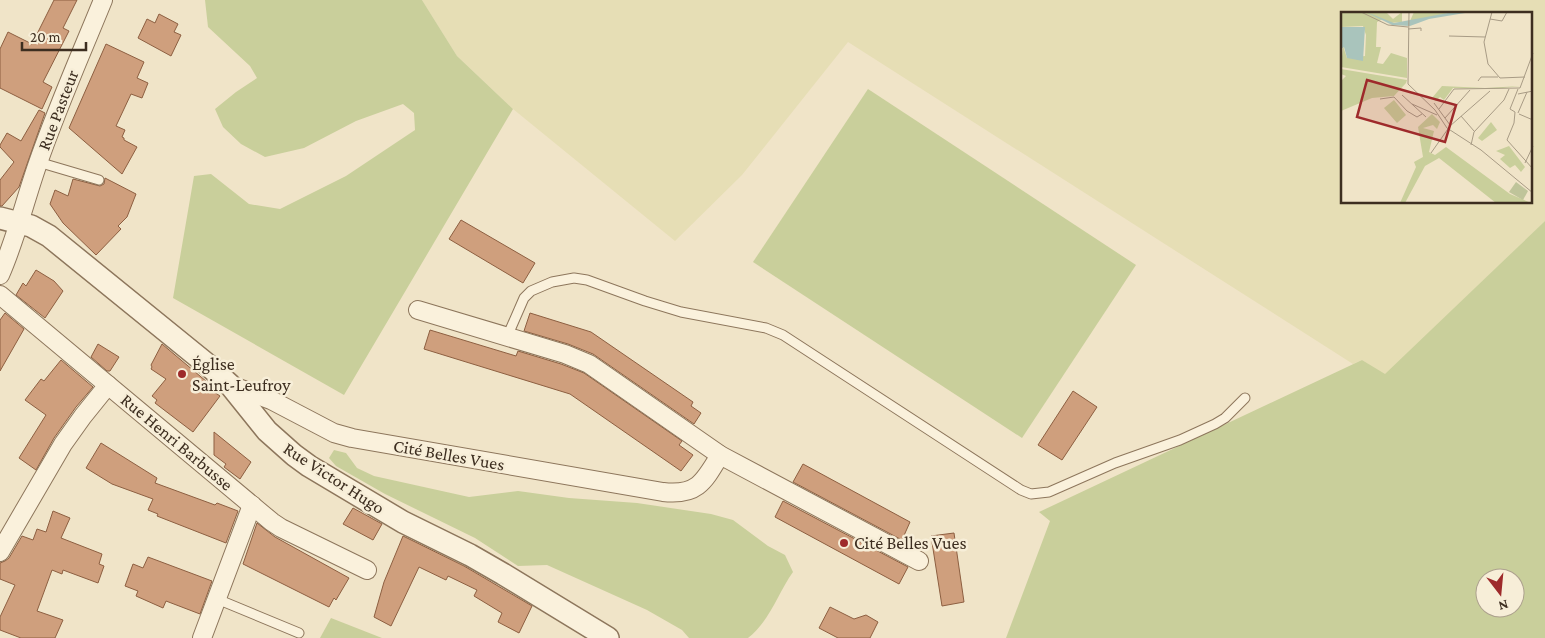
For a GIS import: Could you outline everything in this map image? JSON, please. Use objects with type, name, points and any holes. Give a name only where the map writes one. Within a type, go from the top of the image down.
[{"type":"street","name":"Rue Pasteur","points":[[0,275],[10,220],[38,162],[62,98],[103,0]]},
{"type":"street","name":"Rue Victor Hugo","points":[[10,220],[49,236],[208,365],[230,385],[267,431],[309,466],[403,522],[495,569],[608,638]]},
{"type":"street","name":"Rue Henri Barbusse","points":[[0,295],[281,528],[367,570]]},
{"type":"street","points":[[418,310],[565,354],[589,364],[720,455],[919,561]]},
{"type":"street","points":[[0,552],[63,444],[108,385]]},
{"type":"street","name":"Cité Belles Vues","points":[[230,385],[271,400],[334,433],[352,438],[663,492],[684,492],[700,485],[707,478],[720,455]]},
{"type":"street","points":[[202,638],[252,505]]},
{"type":"lane","points":[[38,162],[99,180]]},
{"type":"lane","points":[[507,337],[524,298],[531,291],[552,282],[574,278],[587,280],[681,312],[776,331],[1021,490],[1031,494],[1055,490],[1115,463],[1200,432],[1225,418],[1245,398]]},
{"type":"lane","points":[[217,599],[299,632]]},
{"type":"shaded area","points":[[422,0],[1545,0],[1545,221],[1385,375],[1362,360],[1353,364],[848,42],[742,175],[675,241],[513,109],[457,56]]},
{"type":"green space","points":[[205,0],[422,0],[457,56],[513,109],[344,395],[173,298],[194,176],[211,174],[249,204],[280,209],[346,176],[415,130],[414,113],[403,104],[356,121],[304,148],[265,157],[241,144],[223,127],[215,109],[257,78],[250,66],[208,27]]},
{"type":"green space","points":[[868,89],[1136,265],[1022,438],[753,262]]},
{"type":"green space","points":[[1545,221],[1545,638],[1006,638],[1050,521],[1039,512],[1362,360],[1385,374]]},
{"type":"green space","points":[[334,450],[346,453],[357,468],[374,476],[469,497],[518,491],[569,498],[637,503],[711,514],[733,520],[768,546],[785,555],[793,572],[768,615],[748,638],[689,638],[682,630],[647,610],[547,565],[518,566],[475,538],[385,494],[336,466],[329,458]]},
{"type":"green space","points":[[331,618],[382,638],[320,638]]},
{"type":"building","points":[[54,0],[77,0],[63,28],[69,31],[43,82],[52,87],[42,109],[0,88],[0,49],[8,32],[32,44]]},
{"type":"building","points":[[159,14],[178,24],[174,32],[181,35],[171,56],[138,38],[147,19],[155,23]]},
{"type":"building","points":[[106,44],[144,62],[137,78],[148,83],[142,98],[131,94],[116,126],[125,130],[122,137],[124,140],[137,147],[122,174],[69,128]]},
{"type":"building","points":[[39,110],[45,113],[19,187],[0,206],[0,180],[14,162],[0,145],[7,133],[21,141]]},
{"type":"building","points":[[105,178],[136,194],[127,217],[118,226],[121,229],[96,255],[63,223],[50,204],[55,190],[68,196],[73,179],[100,186],[104,184]]},
{"type":"building","points":[[461,220],[535,263],[523,283],[449,239]]},
{"type":"building","points":[[36,270],[54,281],[63,291],[45,318],[16,295],[23,283],[26,286]]},
{"type":"building","points":[[5,313],[24,329],[0,371],[0,320]]},
{"type":"building","points":[[530,313],[591,332],[693,402],[691,406],[701,413],[694,424],[593,354],[568,344],[524,331]]},
{"type":"building","points":[[430,330],[516,356],[518,351],[584,373],[682,441],[679,445],[693,455],[681,471],[570,394],[424,349]]},
{"type":"building","points":[[98,344],[119,357],[110,371],[107,371],[91,357]]},
{"type":"building","points":[[162,344],[213,387],[211,390],[220,396],[193,432],[155,403],[157,400],[152,396],[166,379],[151,369],[151,365]]},
{"type":"building","points":[[61,360],[93,387],[54,438],[36,470],[19,458],[46,415],[25,400],[41,379],[44,381]]},
{"type":"building","points":[[1073,391],[1097,407],[1062,460],[1038,445]]},
{"type":"building","points":[[214,432],[251,462],[240,479],[224,467],[226,464],[214,455]]},
{"type":"building","points":[[101,443],[157,478],[155,483],[215,505],[217,503],[238,511],[226,543],[157,516],[158,514],[148,510],[153,499],[112,484],[86,468]]},
{"type":"building","points":[[803,464],[910,522],[902,540],[793,482]]},
{"type":"building","name":"Cité Belles Vues","points":[[783,501],[908,567],[899,584],[775,517]]},
{"type":"building","points":[[353,508],[382,524],[373,540],[343,524]]},
{"type":"building","points":[[53,511],[70,518],[61,538],[102,554],[99,564],[104,566],[98,583],[63,570],[62,574],[52,570],[37,611],[63,620],[55,638],[21,638],[0,630],[0,617],[15,585],[0,579],[0,563],[9,558],[22,536],[33,540],[37,529],[46,532]]},
{"type":"building","points":[[257,523],[275,537],[349,578],[336,600],[334,598],[329,607],[243,564]]},
{"type":"building","name":"Cité Belles Vues","points":[[954,533],[964,602],[942,606],[931,536]]},
{"type":"building","points":[[403,536],[464,566],[532,606],[519,633],[498,622],[502,613],[474,596],[477,590],[448,576],[446,580],[419,567],[391,626],[374,617],[384,582]]},
{"type":"building","points":[[148,557],[212,581],[200,614],[166,601],[163,608],[136,596],[138,591],[125,586],[133,564],[143,568]]},
{"type":"building","points":[[830,607],[854,619],[866,615],[878,622],[870,638],[838,638],[819,628]]},
{"type":"place","name":"Église Saint-Leufroy","points":[[182,374]]},
{"type":"place","name":"Cité Belles Vues","points":[[844,543]]}]
